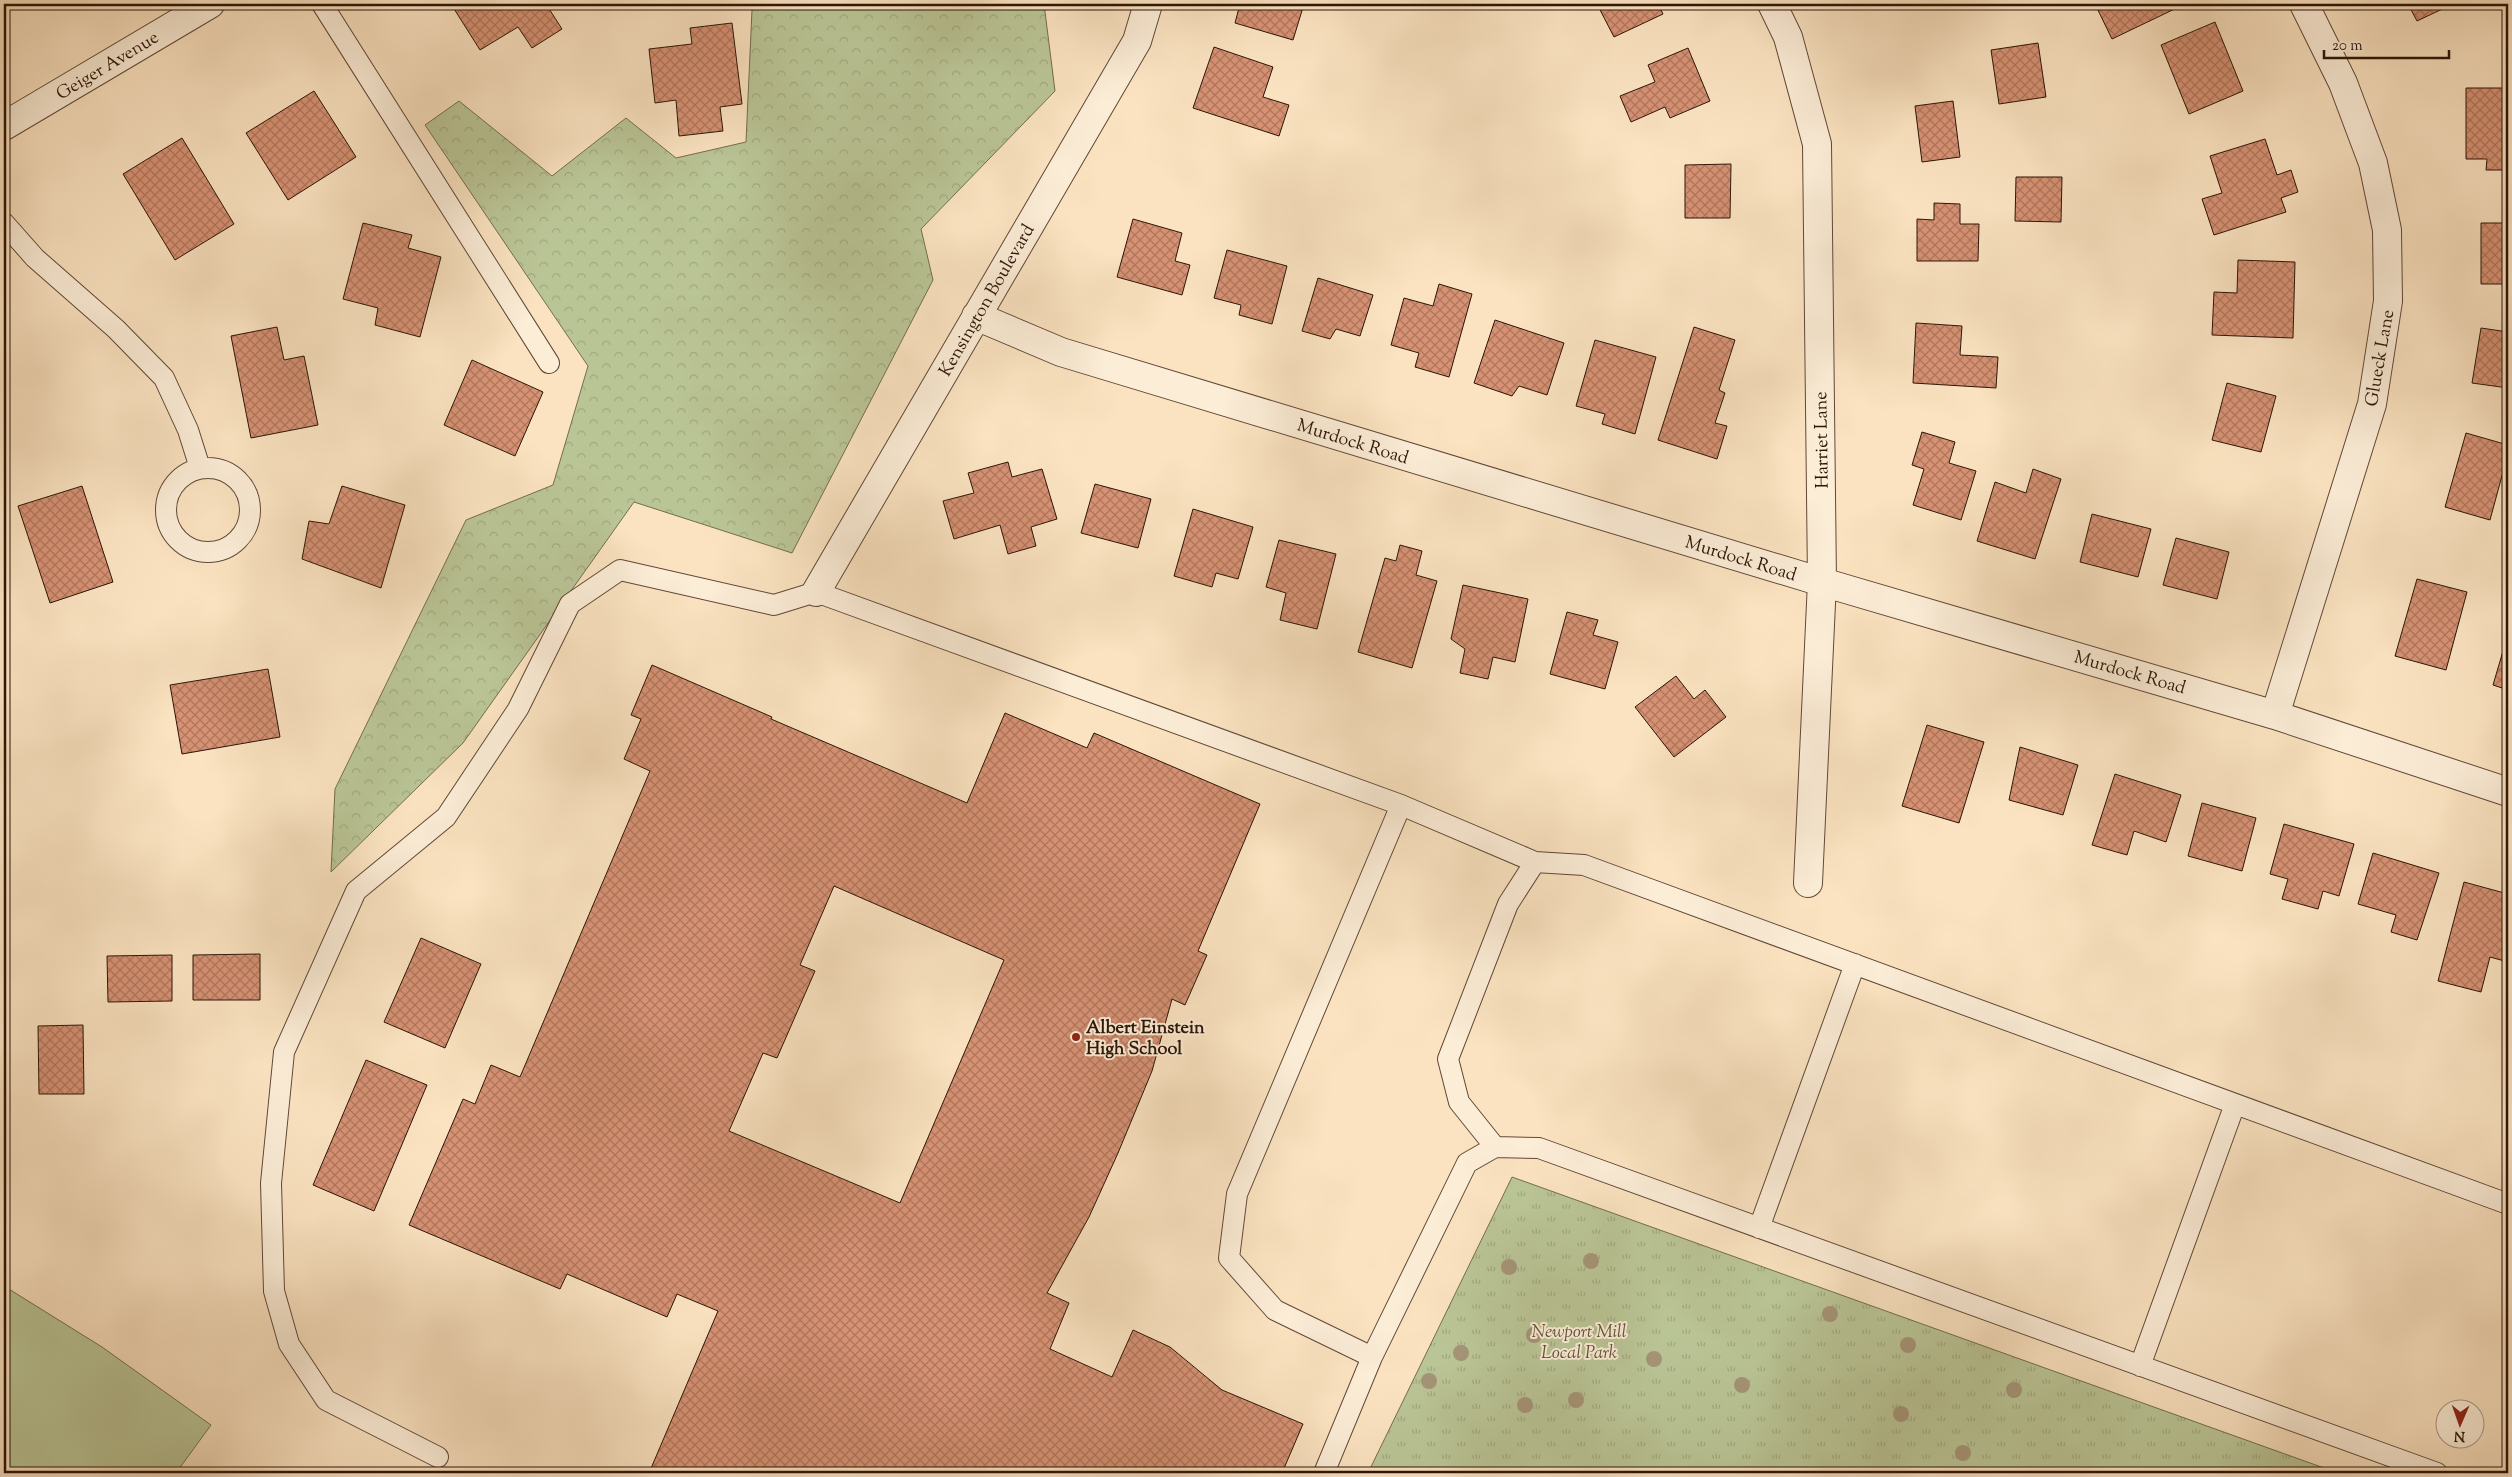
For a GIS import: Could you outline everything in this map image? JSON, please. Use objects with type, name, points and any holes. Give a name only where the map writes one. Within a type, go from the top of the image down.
[{"type":"street","name":"Geiger Avenue","points":[[4,126],[210,4]]},
{"type":"street","name":"Kensington Boulevard","points":[[816,592],[1137,41],[1148,4]]},
{"type":"street","name":"Harriet Lane","points":[[1772,4],[1788,37],[1817,144],[1822,582],[1808,883]]},
{"type":"street","name":"Glueck Lane","points":[[2275,714],[2372,404],[2388,301],[2387,230],[2373,163],[2342,83],[2304,4]]},
{"type":"street","name":"Murdock Road","points":[[976,316],[1060,352],[1822,582],[2275,714],[2508,792]]},
{"type":"lane","points":[[322,4],[549,363]]},
{"type":"lane","points":[[4,223],[35,258],[116,329],[164,378],[188,430],[200,468]]},
{"type":"lane","points":[[213,467],[226,471],[238,479],[246,491],[250,503],[250,517],[246,530],[237,541],[225,548],[212,552],[197,550],[184,545],[174,535],[168,522],[166,509],[168,495],[176,483],[186,473],[200,468],[213,467]]},
{"type":"lane","points":[[438,1457],[326,1400],[289,1344],[274,1291],[271,1183],[284,1052],[356,891],[446,817],[518,709],[570,604],[620,570],[774,605],[816,592],[1401,805],[1535,862],[1584,865],[2508,1204]]},
{"type":"lane","points":[[1372,1357],[1275,1310],[1229,1258],[1237,1194],[1401,805]]},
{"type":"lane","points":[[1495,1147],[1459,1102],[1448,1059],[1508,904],[1535,862]]},
{"type":"lane","points":[[1759,1228],[1855,964]]},
{"type":"lane","points":[[2140,1366],[2235,1104]]},
{"type":"lane","points":[[1324,1473],[1372,1357],[1467,1163],[1495,1147],[1539,1148],[2437,1473]]},
{"type":"green space","points":[[771,4],[1044,4],[1055,91],[921,229],[933,280],[792,553],[634,502],[463,743],[331,872],[335,789],[466,520],[553,485],[588,366],[425,125],[459,101],[552,176],[626,118],[676,158],[746,142],[752,10]]},
{"type":"green space","name":"Newport Mill Local Park","points":[[1512,1177],[2338,1473],[1368,1473]]},
{"type":"green space","points":[[4,1286],[102,1347],[211,1425],[176,1473],[4,1473]]},
{"type":"building","points":[[451,4],[546,4],[562,29],[532,48],[518,27],[480,50]]},
{"type":"building","points":[[1240,4],[1304,4],[1293,40],[1235,23]]},
{"type":"building","points":[[1597,4],[1658,4],[1663,14],[1614,37]]},
{"type":"building","points":[[2095,4],[2185,4],[2112,39]]},
{"type":"building","points":[[2408,4],[2453,4],[2417,21]]},
{"type":"building","points":[[2215,22],[2243,91],[2189,114],[2161,45]]},
{"type":"building","points":[[732,23],[742,104],[720,107],[723,131],[679,136],[676,100],[655,103],[649,49],[692,44],[690,28]]},
{"type":"building","points":[[2038,43],[2046,97],[1999,104],[1991,50]]},
{"type":"building","points":[[1214,47],[1273,67],[1263,97],[1289,105],[1279,136],[1193,108]]},
{"type":"building","points":[[1688,48],[1710,101],[1670,118],[1665,107],[1631,122],[1620,96],[1655,82],[1648,65]]},
{"type":"building","points":[[2466,88],[2508,88],[2508,170],[2486,170],[2487,159],[2466,159]]},
{"type":"building","points":[[314,91],[356,157],[288,200],[246,133]]},
{"type":"building","points":[[1953,101],[1960,157],[1922,162],[1915,106]]},
{"type":"building","points":[[182,138],[234,224],[175,260],[123,174]]},
{"type":"building","points":[[2265,139],[2277,175],[2291,170],[2298,192],[2281,198],[2286,212],[2214,235],[2202,199],[2222,193],[2210,156]]},
{"type":"building","points":[[1731,164],[1730,218],[1685,218],[1685,165]]},
{"type":"building","points":[[2016,177],[2062,177],[2061,222],[2015,221]]},
{"type":"building","points":[[1934,203],[1960,204],[1960,224],[1979,224],[1978,261],[1917,261],[1917,219],[1934,220]]},
{"type":"building","points":[[1133,219],[1182,233],[1175,261],[1190,265],[1182,295],[1117,277]]},
{"type":"building","points":[[363,223],[412,235],[408,248],[441,257],[420,337],[375,325],[378,308],[343,299]]},
{"type":"building","points":[[2481,223],[2508,223],[2508,284],[2481,284]]},
{"type":"building","points":[[1227,250],[1287,266],[1272,324],[1239,315],[1241,305],[1214,298]]},
{"type":"building","points":[[2238,260],[2295,262],[2293,338],[2212,335],[2214,292],[2237,293]]},
{"type":"building","points":[[1318,278],[1373,295],[1360,336],[1336,329],[1330,339],[1302,331]]},
{"type":"building","points":[[1439,284],[1472,294],[1449,377],[1415,367],[1419,353],[1391,345],[1404,298],[1433,306]]},
{"type":"building","points":[[1495,320],[1564,343],[1547,395],[1519,386],[1512,396],[1474,383]]},
{"type":"building","points":[[1916,323],[1962,326],[1960,355],[1998,357],[1996,388],[1913,383]]},
{"type":"building","points":[[277,327],[284,360],[304,356],[318,425],[251,438],[231,336]]},
{"type":"building","points":[[1694,327],[1735,340],[1719,390],[1725,393],[1715,423],[1727,426],[1717,459],[1658,440]]},
{"type":"building","points":[[2481,328],[2508,332],[2508,388],[2472,383]]},
{"type":"building","points":[[1595,340],[1656,357],[1635,434],[1602,424],[1605,414],[1576,406]]},
{"type":"building","points":[[472,360],[543,392],[515,456],[444,425]]},
{"type":"building","points":[[2227,383],[2276,396],[2261,452],[2212,440]]},
{"type":"building","points":[[1922,432],[1955,442],[1949,463],[1976,471],[1961,520],[1913,505],[1924,469],[1912,465]]},
{"type":"building","points":[[2466,433],[2508,445],[2508,473],[2503,472],[2490,520],[2445,507]]},
{"type":"building","points":[[1008,462],[1012,477],[1042,469],[1057,519],[1031,527],[1036,546],[1008,554],[1000,525],[954,539],[943,501],[974,493],[968,473]]},
{"type":"building","points":[[2033,469],[2061,479],[2035,559],[1977,541],[1995,482],[2026,493]]},
{"type":"building","points":[[1095,484],[1151,499],[1138,548],[1081,533]]},
{"type":"building","points":[[82,486],[113,582],[50,603],[18,506]]},
{"type":"building","points":[[342,486],[405,505],[381,588],[302,559],[309,521],[329,524]]},
{"type":"building","points":[[1193,509],[1253,527],[1238,579],[1216,573],[1212,587],[1174,576]]},
{"type":"building","points":[[2092,514],[2151,529],[2138,577],[2080,562]]},
{"type":"building","points":[[2176,538],[2229,552],[2217,599],[2163,585]]},
{"type":"building","points":[[1279,540],[1336,554],[1317,629],[1280,620],[1286,593],[1266,587]]},
{"type":"building","points":[[1400,545],[1422,551],[1416,575],[1437,581],[1412,668],[1358,652],[1385,558],[1396,561]]},
{"type":"building","points":[[2417,579],[2467,592],[2446,670],[2395,656]]},
{"type":"building","points":[[1463,585],[1528,599],[1515,662],[1493,657],[1488,679],[1460,673],[1465,649],[1451,639]]},
{"type":"building","points":[[1567,612],[1598,620],[1593,635],[1618,642],[1605,689],[1550,674]]},
{"type":"building","points":[[2508,634],[2508,690],[2493,685]]},
{"type":"building","name":"Albert Einstein High School","points":[[652,665],[772,717],[771,719],[967,803],[1005,713],[1087,748],[1094,733],[1260,804],[1198,951],[1207,955],[1185,1005],[1172,999],[1152,1071],[1118,1153],[1089,1217],[1047,1293],[1069,1303],[1050,1349],[1112,1377],[1133,1330],[1170,1347],[1222,1390],[1303,1424],[1282,1473],[649,1473],[718,1311],[677,1294],[667,1317],[567,1274],[560,1289],[409,1225],[463,1099],[475,1104],[491,1065],[520,1077],[650,771],[624,759],[641,719],[631,715]],"holes":[[[834,886],[1004,960],[900,1203],[729,1131],[763,1053],[777,1058],[815,971],[800,965]]]},
{"type":"building","points":[[268,669],[280,737],[182,754],[170,685]]},
{"type":"building","points":[[1676,676],[1694,699],[1705,690],[1726,717],[1674,757],[1635,707]]},
{"type":"building","points":[[1927,725],[1984,742],[1959,823],[1902,806]]},
{"type":"building","points":[[2020,747],[2078,765],[2063,815],[2009,800]]},
{"type":"building","points":[[2115,774],[2181,795],[2166,842],[2134,831],[2127,855],[2092,845]]},
{"type":"building","points":[[2202,803],[2256,818],[2242,871],[2188,856]]},
{"type":"building","points":[[2284,824],[2354,844],[2339,896],[2323,891],[2318,909],[2282,899],[2288,879],[2270,874]]},
{"type":"building","points":[[2373,853],[2439,873],[2417,940],[2391,932],[2396,915],[2358,904]]},
{"type":"building","points":[[2464,882],[2508,894],[2508,962],[2490,957],[2481,992],[2438,981]]},
{"type":"building","points":[[421,938],[481,964],[445,1048],[384,1022]]},
{"type":"building","points":[[260,954],[260,1000],[193,1000],[193,955]]},
{"type":"building","points":[[172,955],[172,1001],[108,1002],[107,956]]},
{"type":"building","points":[[83,1025],[84,1094],[39,1094],[38,1026]]},
{"type":"building","points":[[366,1060],[427,1085],[374,1211],[313,1185]]},
{"type":"place","name":"Albert Einstein High School","points":[[1076,1037]]}]
